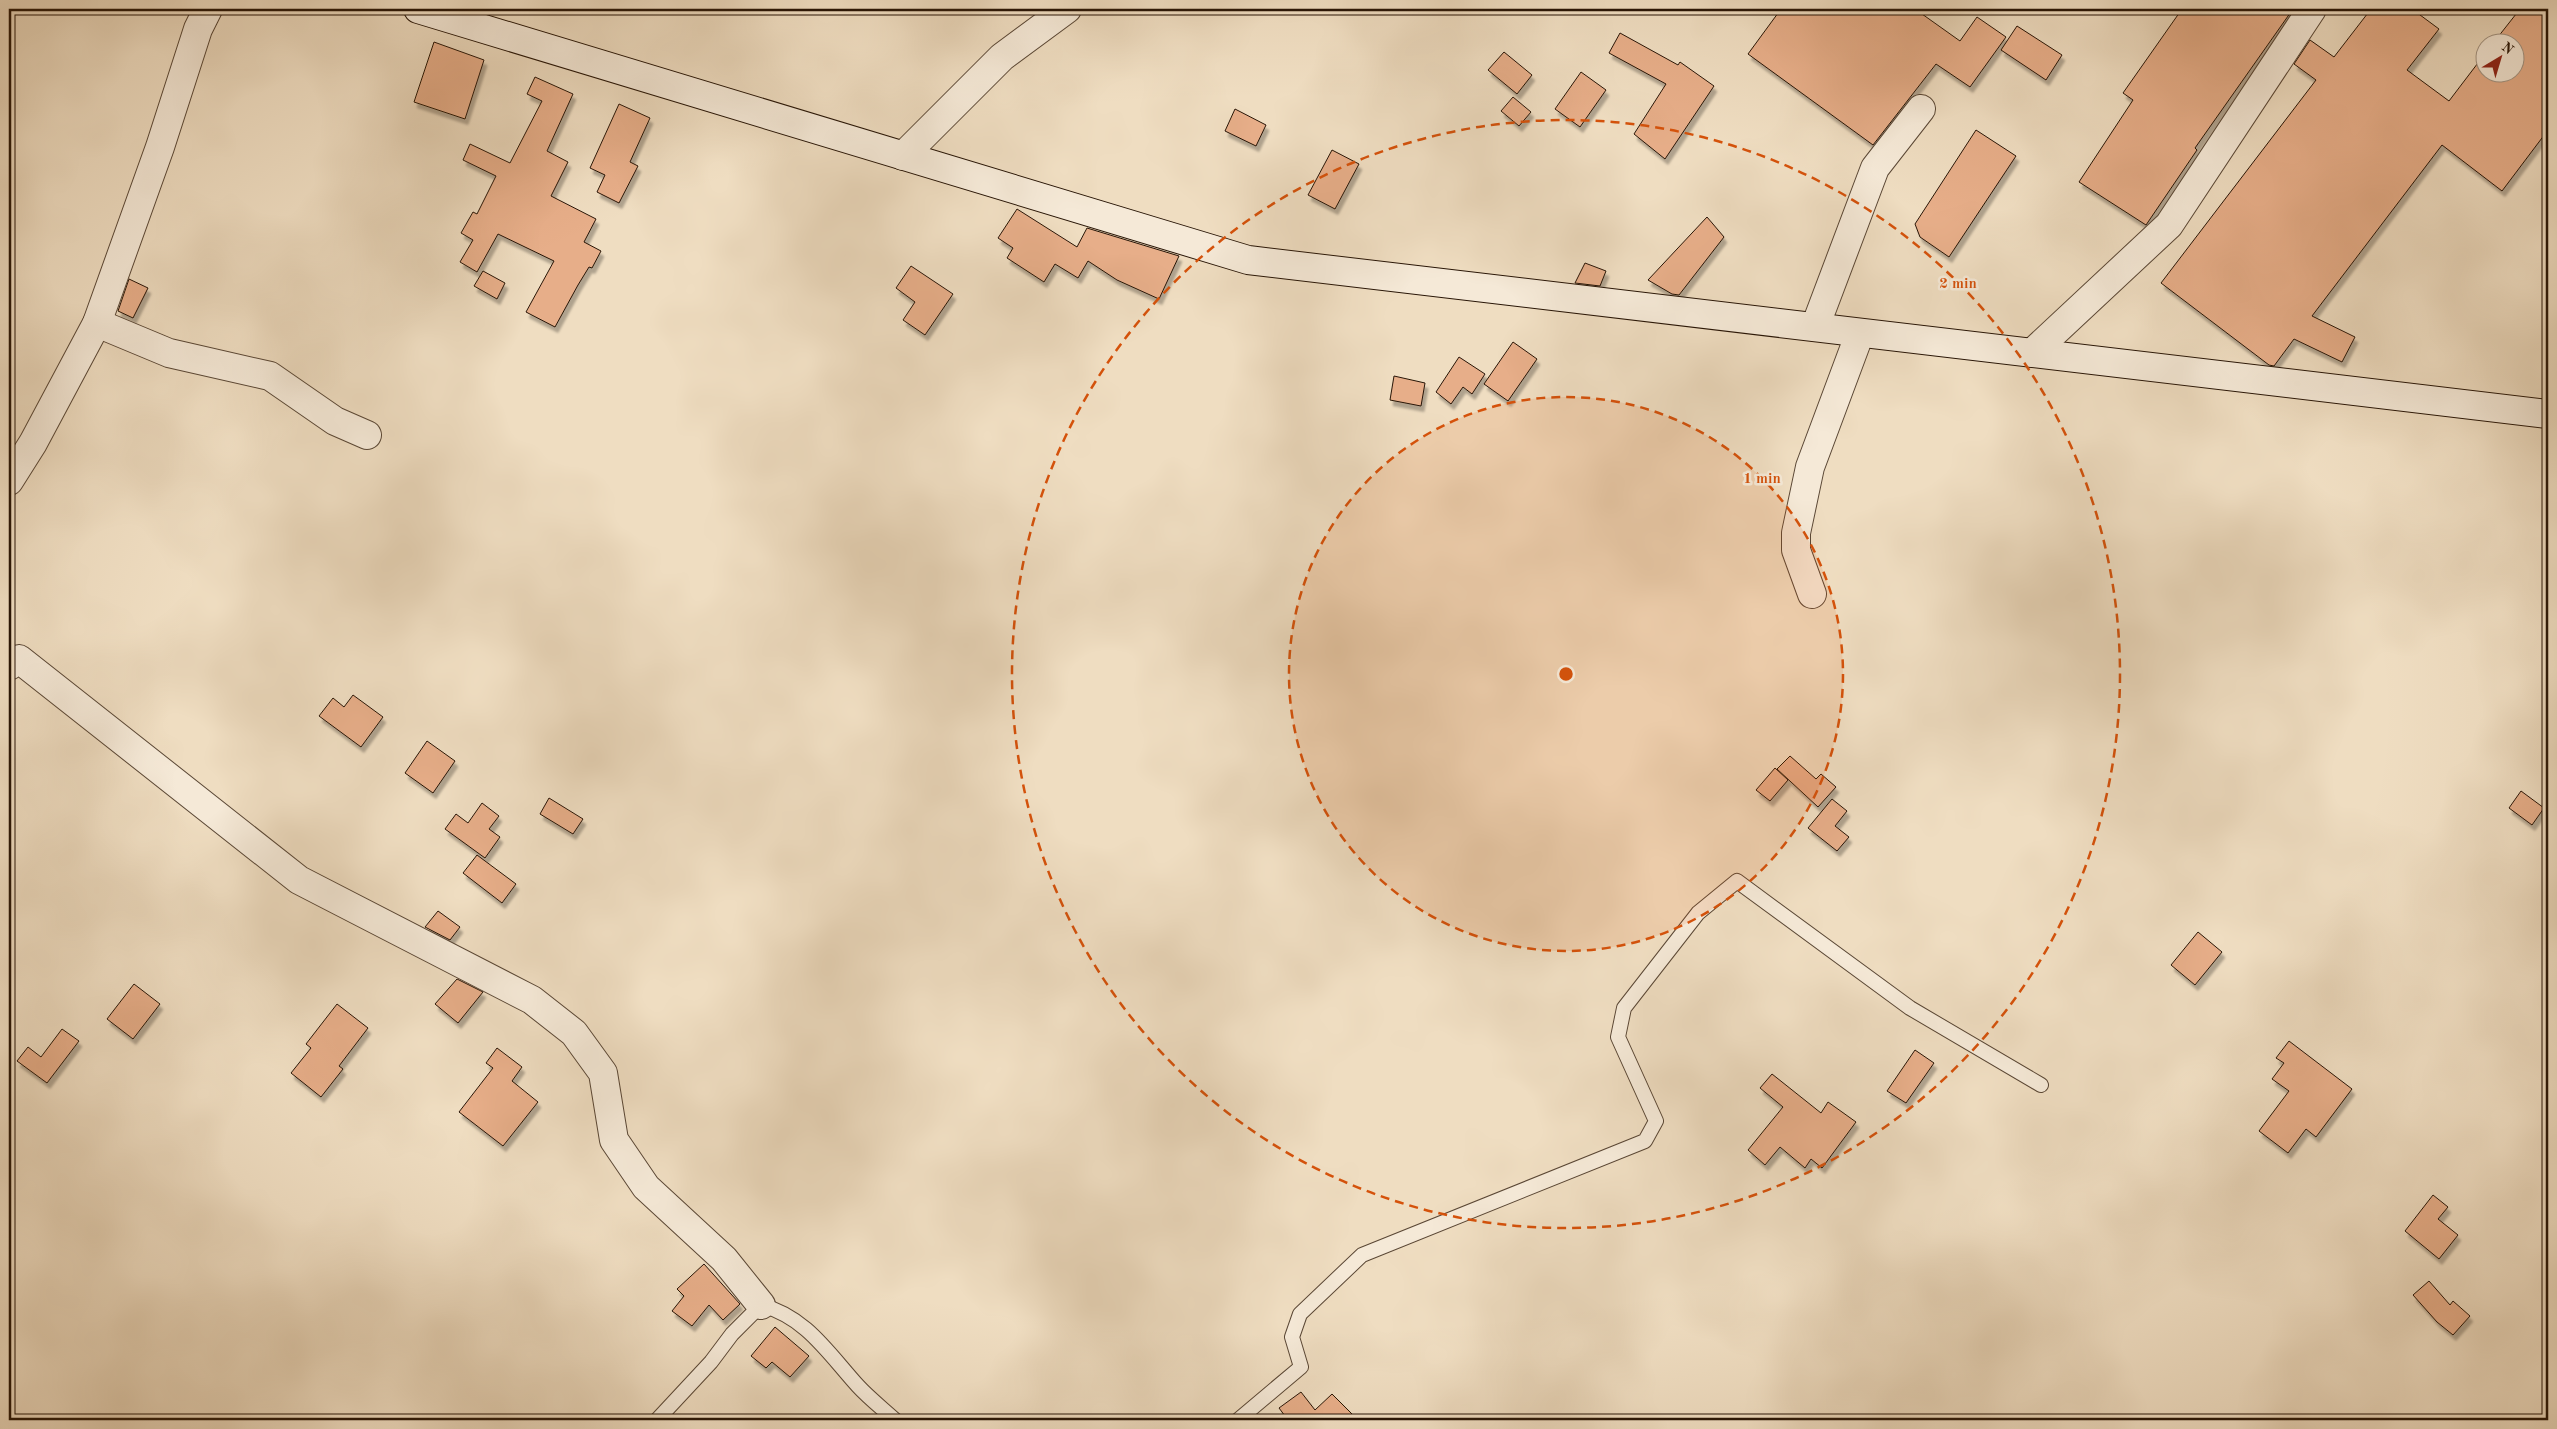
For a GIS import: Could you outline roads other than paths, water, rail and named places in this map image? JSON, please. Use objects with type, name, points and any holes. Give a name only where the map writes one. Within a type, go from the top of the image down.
[{"type":"street","points":[[9,481],[33,443],[97,322],[160,147],[198,29],[208,9]]},
{"type":"street","points":[[418,9],[1248,260],[2548,414]]},
{"type":"street","points":[[903,156],[1002,57],[1067,9]]},
{"type":"street","points":[[2032,353],[2169,225],[2312,9]]},
{"type":"street","points":[[1815,327],[1876,168],[1921,109]]},
{"type":"street","points":[[97,322],[169,353],[270,376],[335,421],[367,435]]},
{"type":"street","points":[[1812,594],[1796,550],[1796,533],[1810,467],[1860,332]]},
{"type":"street","points":[[12,659],[299,880],[532,1000],[574,1032],[603,1073],[614,1140],[646,1188],[724,1259],[761,1305]]},
{"type":"lane","points":[[1238,1420],[1301,1366],[1292,1337],[1300,1314],[1362,1255],[1645,1141],[1656,1121],[1618,1037],[1624,1008],[1698,913],[1737,881],[1910,1008],[2041,1085]]},
{"type":"lane","points":[[657,1420],[711,1362],[732,1334],[761,1305],[782,1311],[819,1339],[859,1387],[895,1420]]}]
